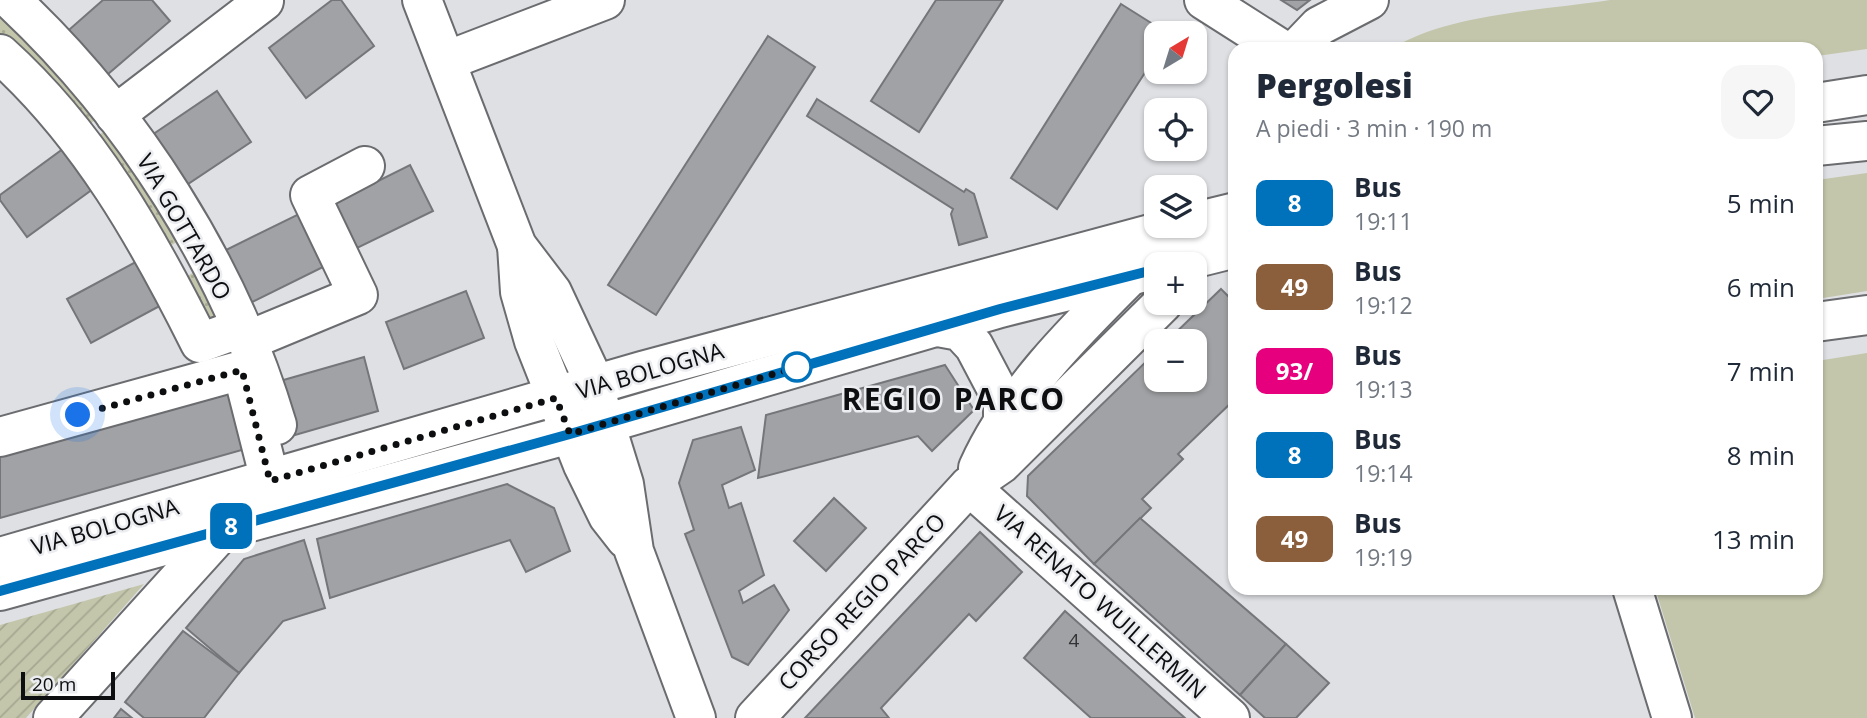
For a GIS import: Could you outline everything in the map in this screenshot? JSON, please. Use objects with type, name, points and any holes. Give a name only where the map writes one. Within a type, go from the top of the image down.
[{"type":"street","name":"VIA GOTTARDO","points":[[11,0],[61,51],[115,115],[185,220],[244,335],[277,425]]},
{"type":"street","points":[[422,0],[517,246],[552,292],[594,386],[629,506],[634,551],[696,718]]},
{"type":"street","points":[[446,61],[605,0]]},
{"type":"street","points":[[1205,0],[1271,42]]},
{"type":"street","points":[[1304,42],[1319,26],[1369,0]]},
{"type":"street","points":[[115,115],[264,1]]},
{"type":"street","points":[[0,54],[35,86],[110,182],[144,235],[200,343],[244,335],[358,295],[310,195],[365,166]]},
{"type":"street","points":[[1823,102],[1867,95]]},
{"type":"street","points":[[1823,145],[1867,141]]},
{"type":"street","name":"VIA BOLOGNA","points":[[0,557],[594,386],[1144,237]]},
{"type":"street","name":"CORSO REGIO PARCO","points":[[970,486],[989,442],[1041,372],[1143,272],[1158,248],[1174,238]]},
{"type":"street","points":[[517,246],[520,292],[534,341],[570,434],[608,516],[634,551]]},
{"type":"street","points":[[1207,255],[1228,250]]},
{"type":"street","points":[[1207,261],[1228,251]]},
{"type":"street","name":"VIA BOLOGNA","points":[[0,591],[570,434],[938,327],[1143,272]]},
{"type":"street","points":[[1823,321],[1867,314]]},
{"type":"street","name":"CORSO REGIO PARCO","points":[[755,718],[970,486],[1001,464],[1151,315]]},
{"type":"street","points":[[938,327],[960,331],[974,346],[1003,401],[1003,423]]},
{"type":"street","points":[[0,437],[242,370],[270,481]]},
{"type":"street","name":"VIA RENATO WUILLERMIN","points":[[970,486],[1230,718]]},
{"type":"street","points":[[53,718],[225,528]]},
{"type":"street","points":[[1634,595],[1672,718]]},
{"type":"green space","points":[[0,0],[105,113],[81,130],[0,42]]},
{"type":"green space","points":[[1610,0],[1867,0],[1867,49],[1823,55],[1823,42],[1405,42],[1439,28],[1527,11]]},
{"type":"green space","points":[[113,125],[184,238],[168,247],[91,141]]},
{"type":"green space","points":[[1867,173],[1867,291],[1823,298],[1823,179]]},
{"type":"green space","points":[[200,269],[227,314],[206,328],[180,280]]},
{"type":"green space","points":[[1867,353],[1867,718],[1695,718],[1657,595],[1823,595],[1823,360]]},
{"type":"green space","points":[[144,584],[26,718],[0,718],[0,625]]},
{"type":"building","points":[[103,0],[152,0],[170,21],[101,80],[62,36]]},
{"type":"building","points":[[332,0],[341,0],[374,46],[306,98],[269,48]]},
{"type":"building","points":[[936,0],[1003,0],[919,132],[871,101]]},
{"type":"building","points":[[1281,0],[1310,0],[1297,10]]},
{"type":"building","points":[[1121,4],[1148,21],[1144,21],[1144,74],[1057,209],[1011,178]]},
{"type":"building","points":[[768,36],[815,67],[656,315],[608,285]]},
{"type":"building","points":[[217,91],[251,142],[179,190],[146,139]]},
{"type":"building","points":[[817,99],[964,192],[966,189],[974,194],[987,237],[959,245],[951,214],[953,209],[807,116]]},
{"type":"building","points":[[67,146],[97,186],[27,237],[0,200],[0,195]]},
{"type":"building","points":[[410,165],[433,211],[355,249],[332,204]]},
{"type":"building","points":[[299,214],[325,266],[244,306],[218,254]]},
{"type":"building","points":[[143,258],[167,302],[91,343],[67,299]]},
{"type":"building","points":[[1221,289],[1228,296],[1228,406],[1178,454],[1183,459],[1142,499],[1151,508],[1094,564],[1027,496],[1028,476],[1144,364],[1144,392],[1207,392],[1207,329],[1179,329],[1194,315],[1207,315],[1207,302]]},
{"type":"building","points":[[466,291],[484,338],[404,369],[386,322]]},
{"type":"building","points":[[364,357],[378,411],[295,435],[280,381]]},
{"type":"building","points":[[945,365],[974,410],[932,451],[918,436],[758,478],[766,415]]},
{"type":"building","points":[[239,387],[256,446],[0,518],[0,453]]},
{"type":"building","points":[[741,427],[755,470],[722,485],[729,508],[741,503],[764,575],[739,591],[743,603],[774,585],[789,610],[748,665],[732,657],[685,534],[694,530],[679,483],[693,440]]},
{"type":"building","points":[[507,484],[554,508],[570,551],[526,572],[510,540],[330,598],[317,539]]},
{"type":"building","points":[[834,498],[866,528],[826,571],[794,541]]},
{"type":"building","points":[[1140,518],[1286,644],[1240,695],[1094,564]]},
{"type":"building","points":[[980,532],[1022,572],[976,621],[969,614],[881,708],[889,718],[805,718]]},
{"type":"building","points":[[304,540],[325,608],[283,621],[239,673],[186,628],[244,559]]},
{"type":"building","points":[[1065,611],[1185,718],[1091,718],[1024,658]]},
{"type":"building","points":[[183,631],[239,673],[204,718],[144,718],[125,702]]},
{"type":"building","points":[[1286,644],[1329,683],[1296,718],[1265,718],[1240,695]]},
{"type":"building","points":[[121,709],[132,718],[114,718]]},
{"type":"bus line","name":"8","points":[[0,591],[570,434],[1000,309],[1144,272]]},
{"type":"district","name":"REGIO PARCO","points":[[954,400]]},
{"type":"route","points":[[78,415],[242,370],[270,481],[556,398],[570,434],[808,364],[797,367]]}]
